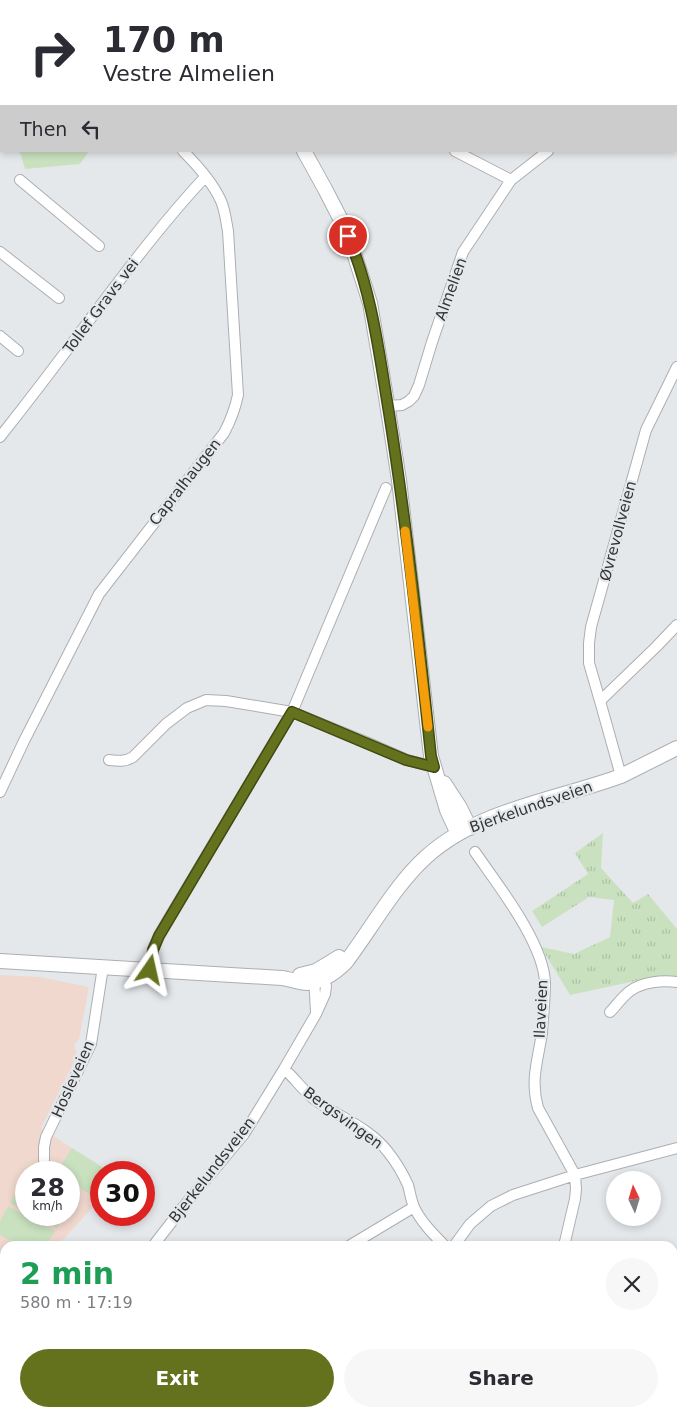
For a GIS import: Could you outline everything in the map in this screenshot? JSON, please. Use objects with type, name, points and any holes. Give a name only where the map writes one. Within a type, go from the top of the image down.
[{"type":"main road","points":[[305,152],[342,222],[359,267],[374,320],[399,480],[431,756],[434,767],[459,806],[464,831]]},
{"type":"main road","name":"Bjerkelundsveien","points":[[317,977],[337,970],[346,962],[413,871],[451,838],[518,809],[621,776],[677,748]]},
{"type":"main road","points":[[0,961],[282,978],[306,983],[317,977]]},
{"type":"street","name":"Capralhaugen","points":[[0,792],[99,594],[199,467],[232,420],[238,395],[228,231],[221,201],[205,177],[183,152]]},
{"type":"street","points":[[457,152],[511,180]]},
{"type":"street","name":"Almelien","points":[[388,406],[402,405],[414,396],[463,252],[511,180],[547,152]]},
{"type":"street","name":"Tollef Gravs vei","points":[[0,437],[129,268],[205,177]]},
{"type":"street","points":[[20,180],[100,246]]},
{"type":"street","points":[[0,252],[59,298]]},
{"type":"street","points":[[0,336],[18,351]]},
{"type":"street","name":"Øvrevollveien","points":[[621,776],[589,663],[591,627],[646,430],[677,366]]},
{"type":"street","points":[[150,970],[153,950],[159,936],[292,712],[386,488]]},
{"type":"street","points":[[600,701],[677,625]]},
{"type":"street","points":[[109,760],[120,762],[133,757],[166,724],[187,708],[206,700],[226,701],[292,712],[406,760],[434,767]]},
{"type":"street","name":"Ilaveien","points":[[475,852],[530,935],[542,965],[545,981],[542,1032],[534,1076],[535,1098],[538,1108],[575,1175]]},
{"type":"street","name":"Hosleveien","points":[[44,1160],[46,1137],[91,1044],[103,967]]},
{"type":"street","name":"Bjerkelundsveien","points":[[157,1241],[244,1134],[284,1069],[316,1014],[317,977]]},
{"type":"street","points":[[610,1012],[630,991],[645,984],[677,982]]},
{"type":"street","name":"Bergsvingen","points":[[284,1069],[312,1098],[374,1137],[388,1151],[408,1185],[414,1208],[428,1229],[440,1241]]},
{"type":"street","points":[[458,1241],[470,1224],[491,1206],[513,1195],[575,1175],[677,1148]]},
{"type":"street","points":[[565,1241],[575,1199],[575,1175]]},
{"type":"street","points":[[357,1241],[414,1208]]},
{"type":"shaded area","points":[[0,975],[40,977],[89,987],[79,1039],[74,1045],[77,1056],[41,1128],[91,1161],[90,1210],[80,1221],[80,1161],[15,1161],[15,1226],[76,1226],[62,1241],[0,1241]]},
{"type":"green space","points":[[19,152],[88,152],[80,164],[25,169]]},
{"type":"green space","points":[[603,833],[601,868],[633,903],[648,894],[677,929],[677,977],[649,978],[570,995],[541,947],[574,954],[610,937],[614,900],[589,897],[542,927],[532,911],[588,874],[575,853]]},
{"type":"green space","points":[[72,1148],[93,1161],[90,1161],[90,1194],[80,1188],[80,1161],[64,1161]]},
{"type":"green space","points":[[15,1194],[15,1206],[10,1203]]},
{"type":"green space","points":[[8,1206],[15,1210],[15,1226],[46,1226],[55,1231],[49,1241],[11,1241],[0,1235],[0,1221]]},
{"type":"slow traffic","points":[[405,531],[428,727]]},
{"type":"route","points":[[150,970],[153,950],[159,936],[292,712],[406,760],[434,767],[431,756],[418,634],[388,406],[374,320],[348,236]]}]
